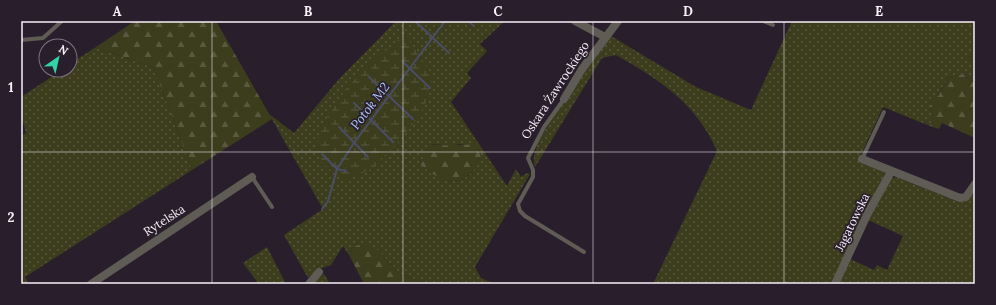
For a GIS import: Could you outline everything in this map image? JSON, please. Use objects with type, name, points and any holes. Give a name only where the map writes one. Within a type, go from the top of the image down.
[{"type":"street","points":[[575,21],[605,37]]},
{"type":"street","name":"Oskara Żawrockiego","points":[[564,99],[605,37],[618,21]]},
{"type":"street","points":[[862,159],[960,198],[966,197],[975,184]]},
{"type":"street","name":"Jagatowska","points":[[835,284],[868,213],[892,172]]},
{"type":"street","name":"Rytelska","points":[[91,284],[252,177]]},
{"type":"street","points":[[309,284],[319,272]]},
{"type":"lane","points":[[21,40],[43,38],[62,21]]},
{"type":"lane","points":[[763,21],[773,25]]},
{"type":"lane","name":"Oskara Żawrockiego","points":[[564,99],[544,127],[528,158],[533,170],[533,177],[518,204],[520,211],[584,252]]},
{"type":"lane","points":[[862,159],[884,112]]},
{"type":"lane","points":[[252,177],[272,208]]},
{"type":"green space","points":[[135,21],[216,21],[272,119],[192,170],[154,68],[96,47]]},
{"type":"green space","points":[[396,21],[505,21],[480,44],[487,51],[467,73],[471,78],[451,102],[507,186],[516,169],[521,177],[527,173],[530,174],[475,267],[481,278],[495,284],[425,284],[399,273],[378,250],[354,247],[349,255],[343,246],[331,265],[319,269],[308,278],[284,235],[323,209],[269,114],[294,133],[339,79]],"holes":[[[431,144],[452,146],[460,144],[479,149],[480,159],[476,167],[461,181],[452,180],[450,182],[432,174],[420,164]]]},
{"type":"green space","points":[[792,21],[975,21],[975,45],[969,57],[975,66],[975,84],[963,74],[949,77],[930,108],[933,114],[930,126],[883,107],[859,159],[887,170],[832,284],[653,284],[717,151],[699,119],[675,94],[647,74],[616,55],[602,58],[535,167],[535,152],[538,143],[563,103],[567,102],[583,74],[611,36],[696,87],[751,110]]},
{"type":"green space","points":[[403,31],[433,76],[429,95],[420,115],[374,168],[344,181],[322,163],[316,147],[323,123],[346,89],[371,62],[396,43]]},
{"type":"green space","points":[[975,45],[975,66],[969,57]]},
{"type":"green space","points":[[96,47],[154,68],[192,170],[25,277],[29,284],[21,284],[21,136],[26,133],[21,114],[21,97],[50,78],[78,78],[78,59]]},
{"type":"green space","points":[[963,74],[975,84],[975,138],[942,123],[939,129],[930,126],[933,114],[930,108],[932,100],[938,96],[949,77]]},
{"type":"green space","points":[[431,144],[475,145],[479,150],[480,160],[478,165],[470,174],[461,181],[452,180],[450,182],[432,174],[420,164],[425,152]]},
{"type":"green space","points":[[896,177],[959,202],[965,201],[971,195],[975,196],[975,284],[838,284],[850,259],[874,270],[877,265],[887,270],[903,236],[868,220],[889,179]]},
{"type":"green space","points":[[366,242],[378,250],[399,273],[425,284],[364,284],[349,255],[354,247]]},
{"type":"green space","points":[[267,247],[286,284],[259,284],[243,263]]},
{"type":"green space","points":[[324,274],[330,284],[313,284],[318,278]]},
{"type":"waterway","name":"Potok M2","points":[[415,21],[449,53]]},
{"type":"waterway","name":"Potok M2","points":[[322,209],[328,201],[337,169],[354,143],[445,21]]},
{"type":"waterway","points":[[468,21],[474,26]]},
{"type":"waterway","points":[[403,62],[430,88]]},
{"type":"waterway","name":"Potok M2","points":[[369,77],[413,119]]},
{"type":"waterway","name":"Potok M2","points":[[354,103],[393,142]]},
{"type":"waterway","name":"Potok M2","points":[[339,127],[368,157]]},
{"type":"waterway","points":[[322,154],[337,169],[346,171]]}]
